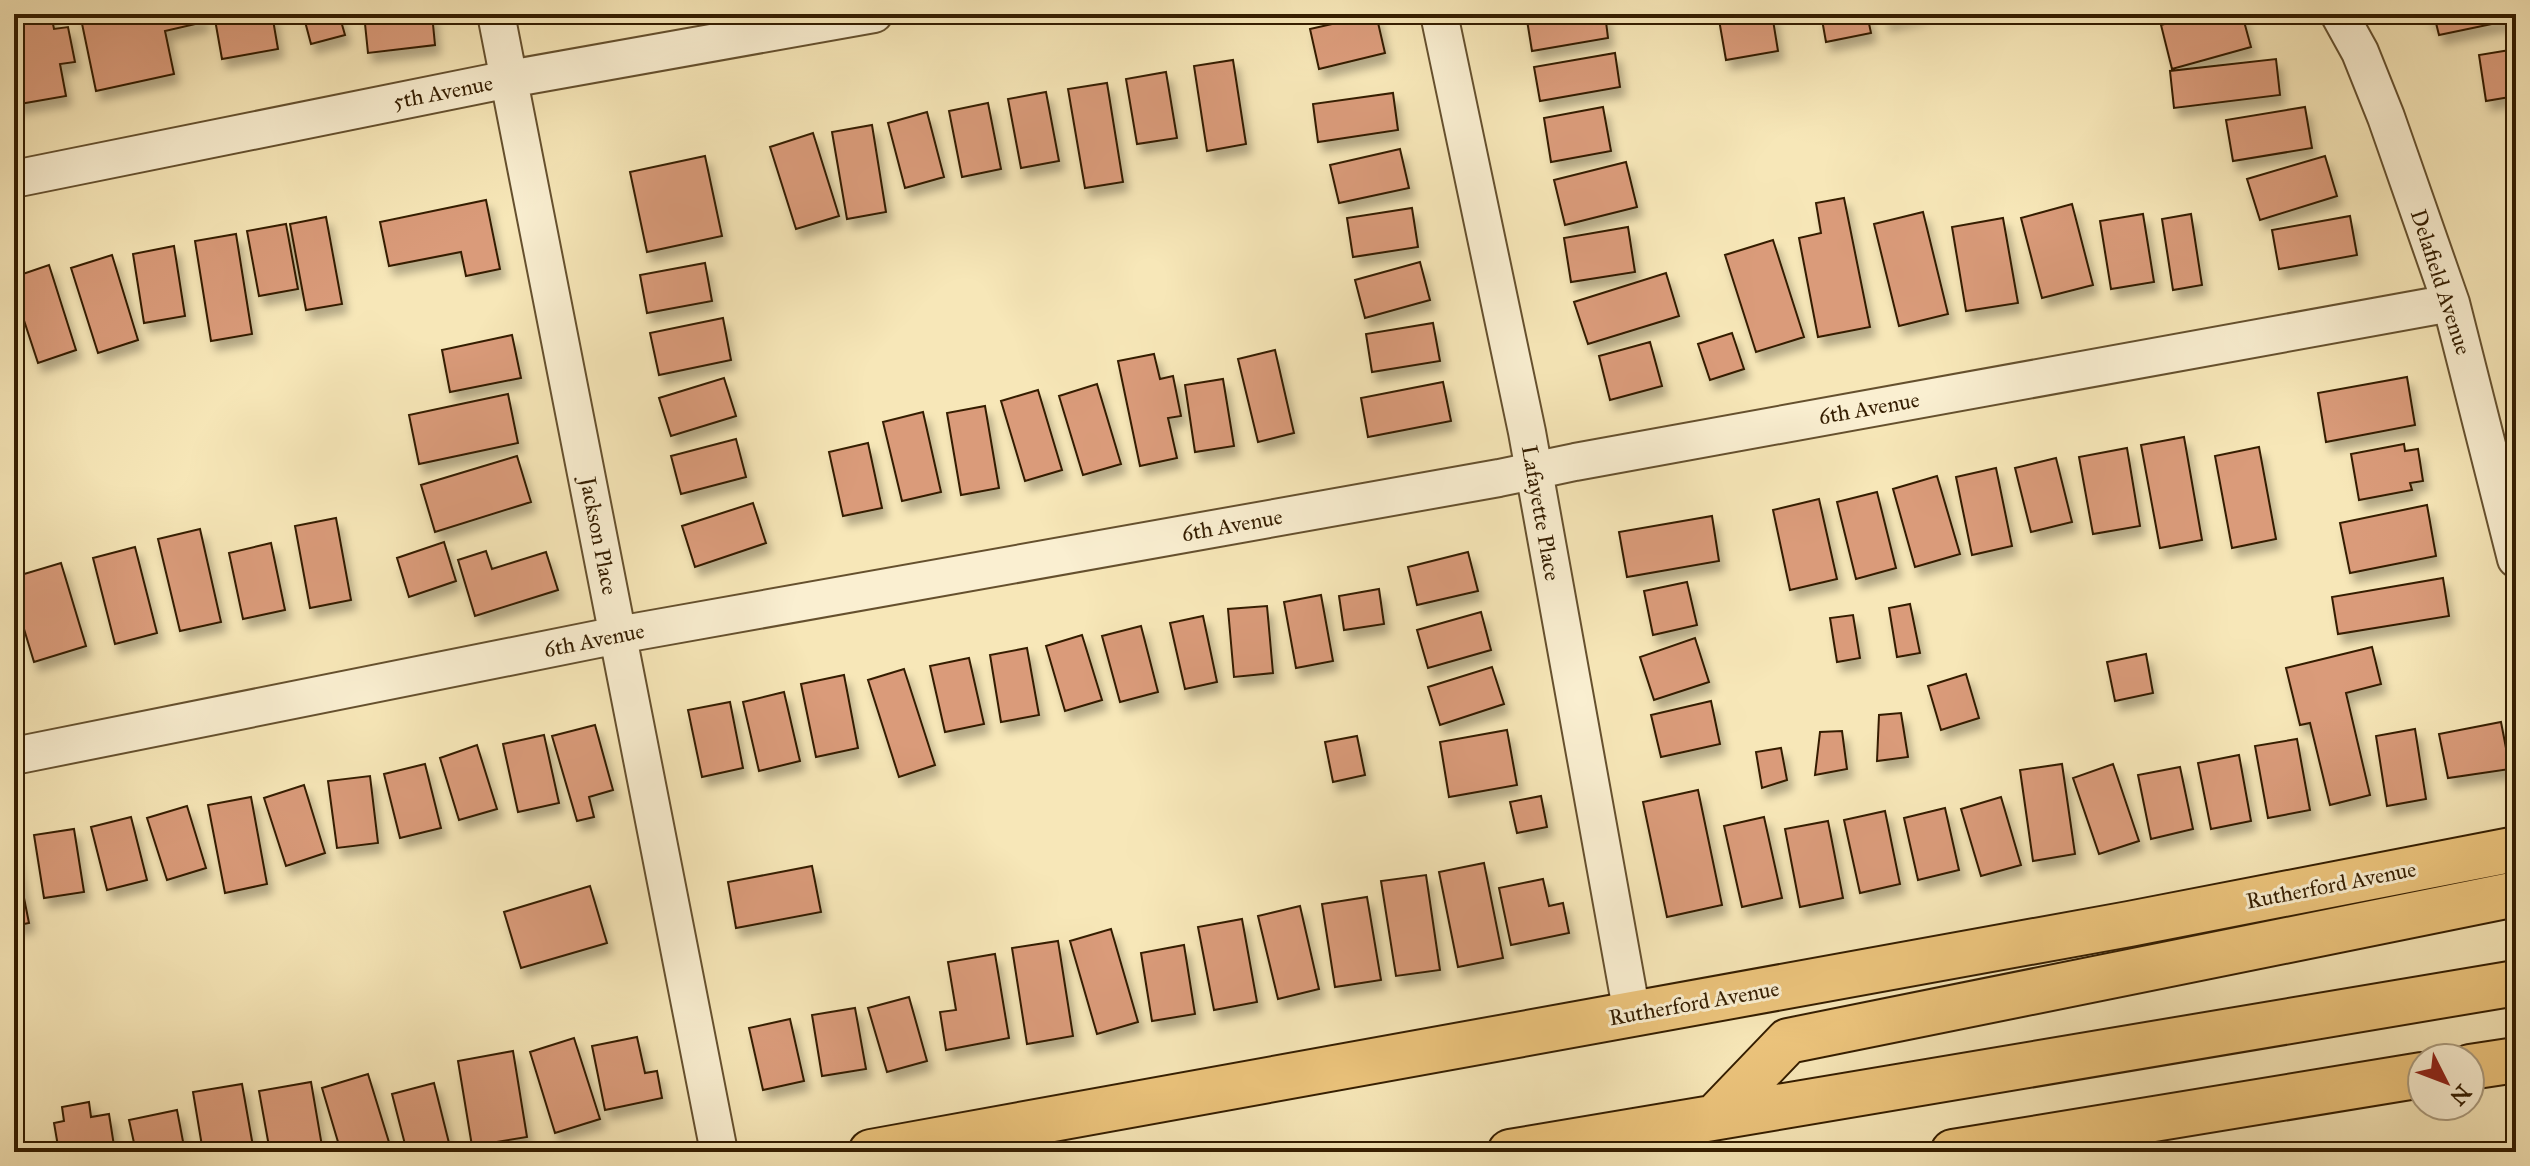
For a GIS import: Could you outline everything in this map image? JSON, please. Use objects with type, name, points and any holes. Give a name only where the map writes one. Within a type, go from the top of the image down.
[{"type":"main road","name":"Rutherford Avenue","points":[[871,1152],[2129,924],[2516,849]]},
{"type":"main road","points":[[1716,1116],[1788,1041],[2516,894]]},
{"type":"main road","points":[[1510,1152],[2516,983]]},
{"type":"main road","points":[[2486,1065],[2516,1060]]},
{"type":"main road","points":[[1953,1152],[2406,1078]]},
{"type":"street","name":"Jackson Place","points":[[496,14],[719,1152]]},
{"type":"street","name":"5th Avenue","points":[[14,179],[509,79],[874,14]]},
{"type":"street","name":"Lafayette Place","points":[[1439,14],[1533,471],[1632,1014]]},
{"type":"street","name":"Delafield Avenue","points":[[2339,14],[2360,52],[2386,117],[2451,303],[2516,559]]},
{"type":"street","name":"6th Avenue","points":[[14,756],[618,635],[2451,303]]},
{"type":"building","points":[[14,14],[51,14],[54,29],[68,27],[75,62],[60,64],[66,96],[14,105]]},
{"type":"building","points":[[80,14],[202,14],[204,22],[165,31],[174,74],[96,91]]},
{"type":"building","points":[[214,14],[272,14],[278,49],[222,59]]},
{"type":"building","points":[[303,14],[339,14],[345,35],[311,44]]},
{"type":"building","points":[[364,14],[432,14],[435,45],[368,53]]},
{"type":"building","points":[[1376,14],[1385,53],[1319,69],[1310,29]]},
{"type":"building","points":[[1526,14],[1605,14],[1608,38],[1532,51]]},
{"type":"building","points":[[1718,14],[1772,14],[1778,51],[1726,60]]},
{"type":"building","points":[[1821,14],[1867,14],[1871,33],[1826,42]]},
{"type":"building","points":[[1884,14],[1922,14],[1885,22]]},
{"type":"building","points":[[2199,14],[2242,14],[2251,47],[2172,69],[2161,25]]},
{"type":"building","points":[[2427,14],[2516,14],[2516,19],[2439,35],[2435,19],[2428,18]]},
{"type":"building","points":[[2516,49],[2516,96],[2486,101],[2479,55]]},
{"type":"building","points":[[1615,53],[1620,87],[1540,101],[1534,67]]},
{"type":"building","points":[[2276,59],[2280,95],[2174,108],[2170,71]]},
{"type":"building","points":[[1233,60],[1246,144],[1207,151],[1194,66]]},
{"type":"building","points":[[1166,72],[1177,138],[1137,144],[1126,79]]},
{"type":"building","points":[[1107,83],[1123,182],[1085,188],[1068,89]]},
{"type":"building","points":[[1046,92],[1059,161],[1021,168],[1008,99]]},
{"type":"building","points":[[1393,93],[1398,130],[1318,142],[1313,104]]},
{"type":"building","points":[[988,103],[1001,169],[962,177],[949,111]]},
{"type":"building","points":[[1603,107],[1611,151],[1551,162],[1544,118]]},
{"type":"building","points":[[2305,107],[2312,148],[2233,161],[2226,120]]},
{"type":"building","points":[[927,112],[944,177],[905,188],[888,123]]},
{"type":"building","points":[[872,125],[886,212],[847,219],[832,132]]},
{"type":"building","points":[[2516,128],[2516,169],[2507,131]]},
{"type":"building","points":[[813,133],[839,216],[796,229],[770,147]]},
{"type":"building","points":[[1400,149],[1409,188],[1339,203],[1330,165]]},
{"type":"building","points":[[705,156],[722,236],[647,252],[630,172]]},
{"type":"building","points":[[2325,156],[2337,196],[2260,220],[2247,179]]},
{"type":"building","points":[[1626,162],[1637,207],[1565,225],[1554,180]]},
{"type":"building","points":[[1844,198],[1870,327],[1818,337],[1799,238],[1821,233],[1816,203]]},
{"type":"building","points":[[486,200],[500,269],[466,276],[461,252],[389,266],[380,222]]},
{"type":"building","points":[[2072,204],[2093,285],[2042,298],[2021,218]]},
{"type":"building","points":[[1412,208],[1418,247],[1353,257],[1347,218]]},
{"type":"building","points":[[1923,212],[1948,314],[1899,326],[1874,224]]},
{"type":"building","points":[[2143,214],[2154,282],[2111,289],[2100,221]]},
{"type":"building","points":[[2191,214],[2202,285],[2173,290],[2162,219]]},
{"type":"building","points":[[2350,216],[2357,255],[2279,269],[2272,230]]},
{"type":"building","points":[[326,217],[342,304],[306,310],[290,224]]},
{"type":"building","points":[[2003,218],[2018,303],[1966,311],[1952,227]]},
{"type":"building","points":[[286,224],[298,289],[259,296],[247,231]]},
{"type":"building","points":[[1628,227],[1635,272],[1571,282],[1564,238]]},
{"type":"building","points":[[236,234],[252,334],[211,341],[195,241]]},
{"type":"building","points":[[1773,240],[1804,337],[1756,352],[1725,255]]},
{"type":"building","points":[[174,246],[185,316],[144,323],[133,254]]},
{"type":"building","points":[[112,255],[138,340],[98,353],[71,268]]},
{"type":"building","points":[[1420,262],[1430,300],[1365,318],[1355,280]]},
{"type":"building","points":[[705,263],[712,301],[647,313],[640,275]]},
{"type":"building","points":[[49,265],[76,350],[38,363],[14,290],[14,277]]},
{"type":"building","points":[[1666,273],[1679,316],[1588,344],[1574,302]]},
{"type":"building","points":[[723,318],[731,360],[659,375],[650,333]]},
{"type":"building","points":[[1433,323],[1440,361],[1372,372],[1366,334]]},
{"type":"building","points":[[1732,333],[1744,369],[1710,380],[1698,344]]},
{"type":"building","points":[[512,335],[521,378],[450,392],[442,350]]},
{"type":"building","points":[[1650,342],[1662,386],[1610,400],[1599,356]]},
{"type":"building","points":[[1275,350],[1294,433],[1258,442],[1238,359]]},
{"type":"building","points":[[1154,354],[1160,379],[1173,376],[1181,416],[1168,418],[1177,458],[1140,466],[1118,361]]},
{"type":"building","points":[[2407,377],[2415,425],[2326,442],[2318,393]]},
{"type":"building","points":[[724,378],[736,416],[671,436],[659,398]]},
{"type":"building","points":[[1223,379],[1234,446],[1195,452],[1185,385]]},
{"type":"building","points":[[1443,382],[1451,421],[1368,437],[1361,398]]},
{"type":"building","points":[[1097,384],[1121,464],[1083,475],[1059,396]]},
{"type":"building","points":[[1038,390],[1062,470],[1025,481],[1001,401]]},
{"type":"building","points":[[508,394],[518,443],[419,464],[409,415]]},
{"type":"building","points":[[985,406],[999,488],[961,495],[947,413]]},
{"type":"building","points":[[923,412],[941,492],[902,501],[883,422]]},
{"type":"building","points":[[2184,437],[2202,540],[2160,548],[2141,445]]},
{"type":"building","points":[[736,439],[746,477],[681,494],[671,456]]},
{"type":"building","points":[[868,443],[882,508],[843,516],[829,452]]},
{"type":"building","points":[[2404,444],[2405,451],[2418,449],[2423,481],[2410,483],[2412,490],[2359,500],[2351,454]]},
{"type":"building","points":[[2259,447],[2276,539],[2232,548],[2215,456]]},
{"type":"building","points":[[2127,448],[2140,526],[2093,534],[2079,457]]},
{"type":"building","points":[[517,456],[531,502],[435,532],[421,485]]},
{"type":"building","points":[[2056,458],[2072,522],[2031,532],[2015,468]]},
{"type":"building","points":[[1996,468],[2012,546],[1972,555],[1956,477]]},
{"type":"building","points":[[1937,476],[1960,554],[1915,567],[1893,489]]},
{"type":"building","points":[[1877,492],[1896,568],[1856,579],[1837,502]]},
{"type":"building","points":[[1819,499],[1837,579],[1790,590],[1773,510]]},
{"type":"building","points":[[753,503],[766,543],[695,567],[682,526]]},
{"type":"building","points":[[2427,505],[2436,556],[2350,573],[2340,523]]},
{"type":"building","points":[[1712,516],[1719,561],[1627,577],[1619,532]]},
{"type":"building","points":[[336,518],[351,600],[310,608],[295,526]]},
{"type":"building","points":[[200,529],[221,622],[180,631],[158,539]]},
{"type":"building","points":[[444,542],[456,581],[409,597],[397,558]]},
{"type":"building","points":[[271,543],[285,610],[243,619],[229,553]]},
{"type":"building","points":[[135,547],[157,633],[115,644],[93,558]]},
{"type":"building","points":[[486,551],[492,569],[546,552],[558,590],[475,616],[458,560]]},
{"type":"building","points":[[1468,552],[1478,591],[1417,605],[1408,567]]},
{"type":"building","points":[[61,563],[86,646],[34,662],[14,596],[14,577]]},
{"type":"building","points":[[2443,578],[2449,616],[2338,634],[2332,597]]},
{"type":"building","points":[[1687,582],[1697,625],[1653,635],[1644,591]]},
{"type":"building","points":[[1379,589],[1384,624],[1344,630],[1339,596]]},
{"type":"building","points":[[1321,595],[1333,661],[1296,668],[1284,602]]},
{"type":"building","points":[[1910,604],[1920,653],[1897,657],[1889,608]]},
{"type":"building","points":[[1267,606],[1273,673],[1234,677],[1228,609]]},
{"type":"building","points":[[1481,612],[1491,650],[1428,668],[1417,630]]},
{"type":"building","points":[[1853,615],[1860,658],[1837,662],[1830,618]]},
{"type":"building","points":[[1203,616],[1217,682],[1185,689],[1170,623]]},
{"type":"building","points":[[1141,626],[1158,692],[1120,702],[1102,636]]},
{"type":"building","points":[[1082,635],[1102,700],[1065,711],[1046,646]]},
{"type":"building","points":[[1695,638],[1709,682],[1654,700],[1640,657]]},
{"type":"building","points":[[2372,647],[2381,684],[2346,693],[2370,795],[2330,805],[2310,723],[2300,725],[2286,668]]},
{"type":"building","points":[[1027,648],[1039,715],[1001,722],[990,655]]},
{"type":"building","points":[[2146,654],[2153,693],[2115,701],[2107,662]]},
{"type":"building","points":[[969,658],[984,724],[945,732],[930,666]]},
{"type":"building","points":[[1492,667],[1504,704],[1440,725],[1428,687]]},
{"type":"building","points":[[904,669],[935,765],[899,777],[868,680]]},
{"type":"building","points":[[1966,674],[1979,718],[1941,730],[1928,686]]},
{"type":"building","points":[[844,675],[858,748],[816,757],[801,684]]},
{"type":"building","points":[[784,692],[800,761],[759,771],[743,702]]},
{"type":"building","points":[[1711,701],[1720,744],[1661,757],[1651,715]]},
{"type":"building","points":[[730,702],[743,768],[702,777],[688,710]]},
{"type":"building","points":[[1901,713],[1908,757],[1877,761],[1879,715]]},
{"type":"building","points":[[2501,722],[2510,769],[2448,778],[2439,734]]},
{"type":"building","points":[[595,725],[613,790],[589,797],[594,817],[577,821],[552,736]]},
{"type":"building","points":[[2415,729],[2426,799],[2387,806],[2376,736]]},
{"type":"building","points":[[1507,730],[1517,785],[1449,797],[1440,742]]},
{"type":"building","points":[[1842,731],[1847,769],[1815,775],[1820,732]]},
{"type":"building","points":[[544,735],[559,803],[518,812],[503,744]]},
{"type":"building","points":[[1357,736],[1365,775],[1333,782],[1325,742]]},
{"type":"building","points":[[2297,739],[2310,810],[2268,818],[2255,746]]},
{"type":"building","points":[[477,745],[497,809],[459,820],[440,758]]},
{"type":"building","points":[[1781,748],[1787,780],[1762,788],[1756,752]]},
{"type":"building","points":[[2239,755],[2251,821],[2211,829],[2198,763]]},
{"type":"building","points":[[425,764],[441,828],[400,838],[384,774]]},
{"type":"building","points":[[2062,764],[2075,854],[2033,861],[2020,770]]},
{"type":"building","points":[[2113,764],[2139,841],[2099,854],[2073,778]]},
{"type":"building","points":[[2180,767],[2193,829],[2151,839],[2138,775]]},
{"type":"building","points":[[370,776],[378,843],[337,848],[328,781]]},
{"type":"building","points":[[304,785],[325,853],[286,866],[264,798]]},
{"type":"building","points":[[1698,790],[1722,905],[1667,917],[1643,802]]},
{"type":"building","points":[[1541,796],[1547,827],[1517,833],[1510,802]]},
{"type":"building","points":[[251,797],[267,884],[225,893],[208,805]]},
{"type":"building","points":[[2001,797],[2021,865],[1981,876],[1961,809]]},
{"type":"building","points":[[187,806],[206,868],[167,880],[147,818]]},
{"type":"building","points":[[1945,808],[1959,870],[1918,880],[1904,818]]},
{"type":"building","points":[[1885,811],[1900,884],[1860,893],[1844,820]]},
{"type":"building","points":[[131,817],[147,880],[107,890],[91,827]]},
{"type":"building","points":[[1764,817],[1782,898],[1742,907],[1724,826]]},
{"type":"building","points":[[1828,821],[1843,898],[1800,907],[1785,829]]},
{"type":"building","points":[[74,829],[84,892],[44,898],[34,835]]},
{"type":"building","points":[[14,848],[29,923],[14,926]]},
{"type":"building","points":[[1484,863],[1503,958],[1458,967],[1439,872]]},
{"type":"building","points":[[812,866],[821,912],[736,928],[728,882]]},
{"type":"building","points":[[1426,875],[1440,970],[1396,976],[1381,881]]},
{"type":"building","points":[[1543,879],[1549,906],[1563,903],[1569,933],[1511,945],[1499,888]]},
{"type":"building","points":[[590,886],[607,943],[521,968],[504,912]]},
{"type":"building","points":[[1367,897],[1381,980],[1335,987],[1322,904]]},
{"type":"building","points":[[1300,906],[1319,989],[1278,999],[1258,916]]},
{"type":"building","points":[[1242,919],[1257,1002],[1214,1010],[1198,927]]},
{"type":"building","points":[[1111,929],[1138,1022],[1097,1034],[1070,941]]},
{"type":"building","points":[[1058,941],[1073,1036],[1027,1044],[1012,948]]},
{"type":"building","points":[[1184,945],[1195,1014],[1152,1021],[1141,953]]},
{"type":"building","points":[[995,954],[1009,1038],[946,1050],[940,1012],[956,1010],[948,962]]},
{"type":"building","points":[[909,997],[927,1061],[887,1072],[868,1008]]},
{"type":"building","points":[[855,1008],[866,1069],[822,1076],[812,1015]]},
{"type":"building","points":[[790,1019],[804,1081],[763,1090],[749,1028]]},
{"type":"building","points":[[637,1037],[645,1073],[657,1071],[662,1098],[605,1110],[592,1046]]},
{"type":"building","points":[[574,1038],[600,1119],[555,1133],[530,1052]]},
{"type":"building","points":[[513,1051],[527,1137],[472,1146],[458,1061]]},
{"type":"building","points":[[368,1074],[392,1152],[341,1152],[322,1088]]},
{"type":"building","points":[[311,1082],[323,1152],[270,1152],[259,1091]]},
{"type":"building","points":[[434,1083],[450,1147],[431,1152],[407,1152],[392,1094]]},
{"type":"building","points":[[242,1084],[254,1152],[203,1152],[193,1092]]},
{"type":"building","points":[[89,1102],[91,1117],[109,1114],[115,1152],[59,1152],[54,1123],[64,1121],[62,1107]]},
{"type":"building","points":[[177,1110],[185,1152],[136,1152],[129,1120]]}]
